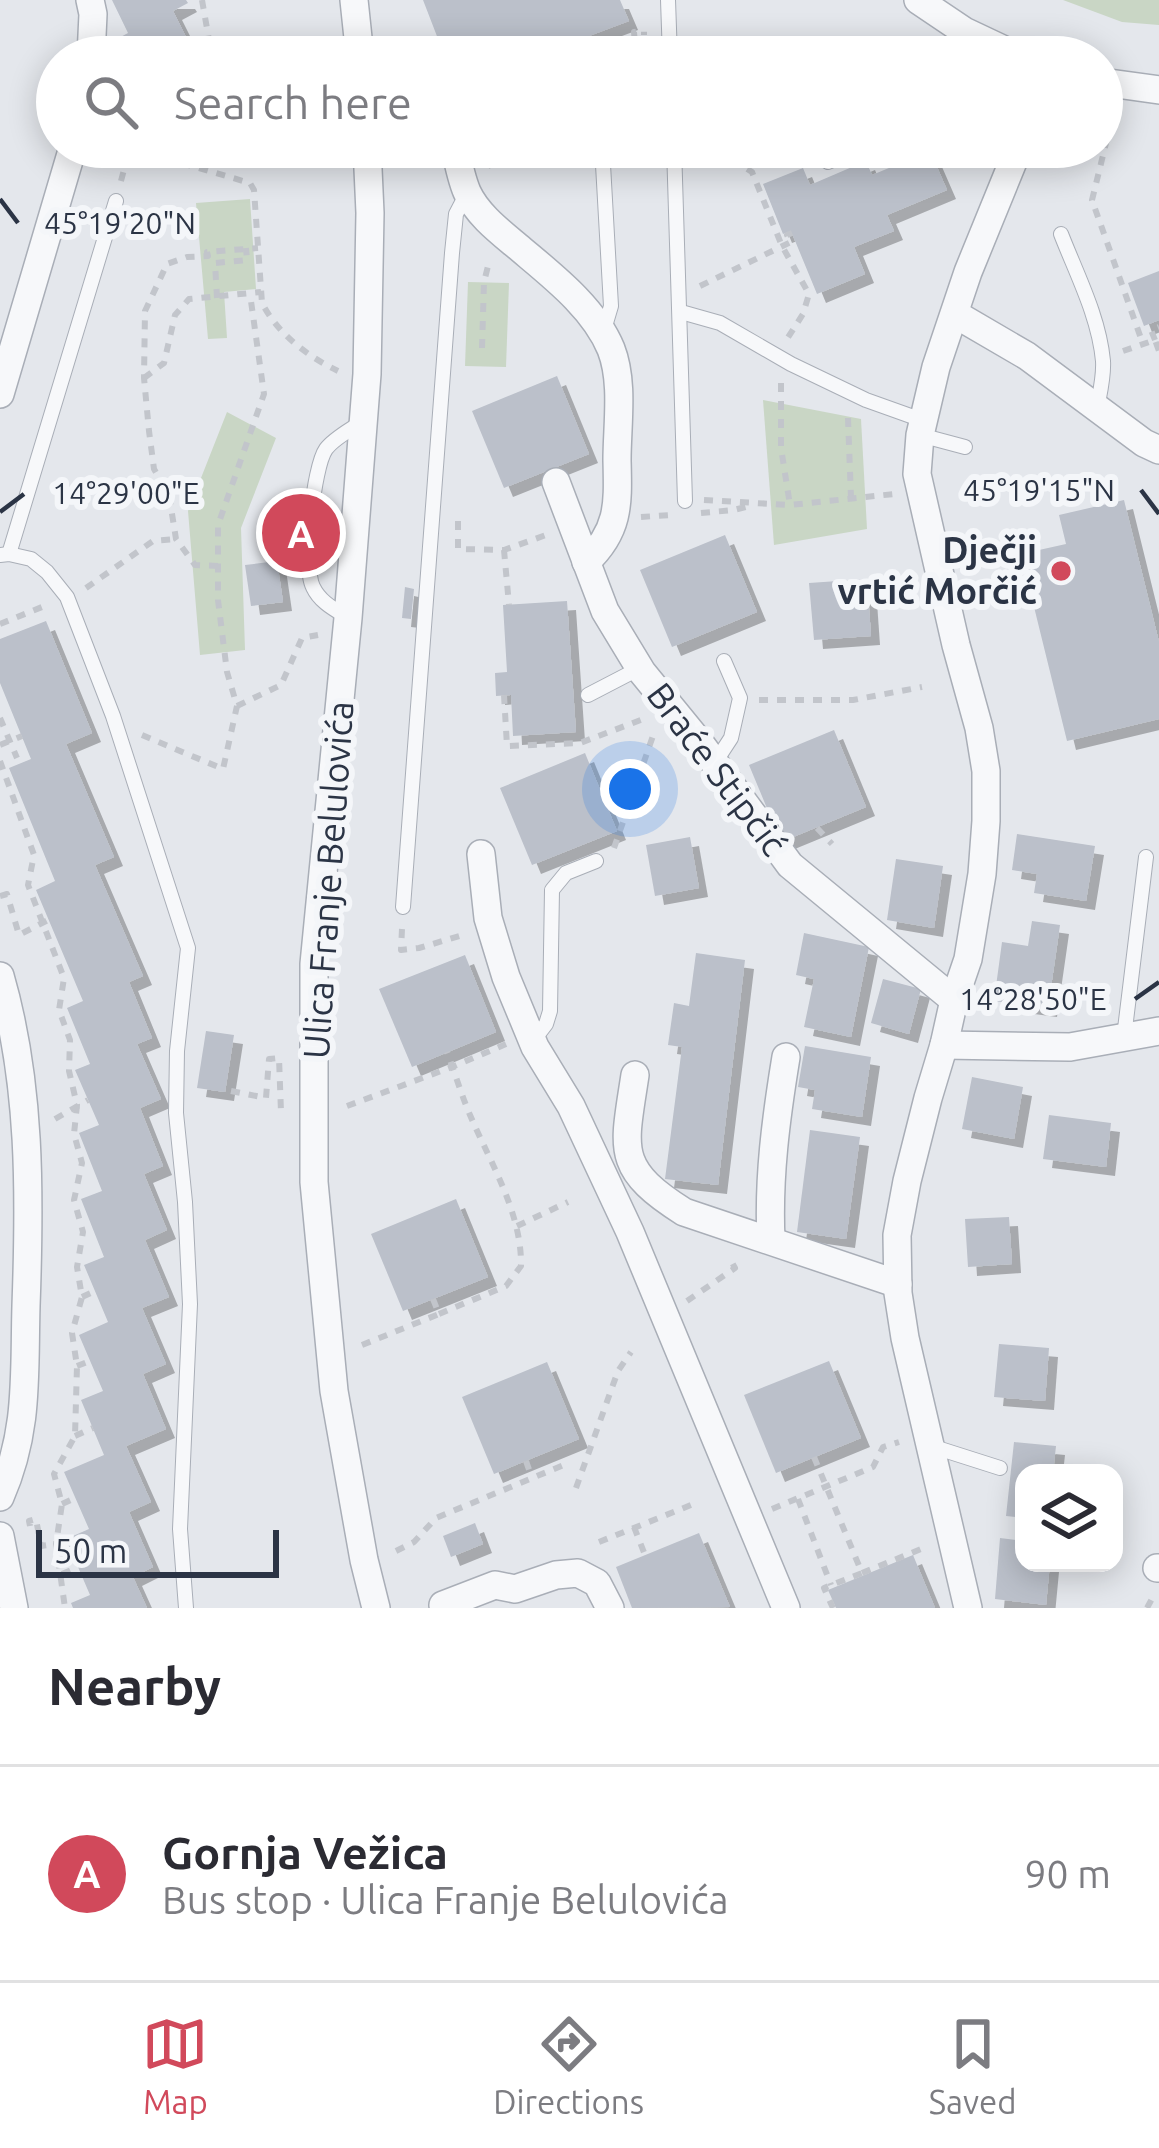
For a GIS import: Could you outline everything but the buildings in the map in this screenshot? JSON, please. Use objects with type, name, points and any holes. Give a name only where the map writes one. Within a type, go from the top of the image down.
[{"type":"street","points":[[90,0],[92,36]]},
{"type":"street","points":[[353,0],[358,36]]},
{"type":"street","points":[[918,0],[975,36]]},
{"type":"street","points":[[1123,85],[1159,90]]},
{"type":"street","points":[[0,394],[68,168]]},
{"type":"street","name":"Ulica Franje Belulovića","points":[[368,168],[364,421],[314,964],[314,1182],[334,1391],[376,1608]]},
{"type":"street","points":[[466,168],[480,212],[548,271],[603,333],[613,352],[619,493],[609,532],[586,562]]},
{"type":"street","points":[[968,1608],[905,1338],[897,1234],[968,959],[982,874],[986,771],[917,474],[921,428],[936,367],[1010,168]]},
{"type":"street","points":[[955,314],[1027,356],[1159,450]]},
{"type":"street","name":"Braće Stipčić","points":[[556,482],[605,611],[640,668],[790,865],[954,1000]]},
{"type":"street","points":[[482,854],[488,918],[524,1040],[571,1106],[630,1232],[786,1608]]},
{"type":"street","points":[[0,976],[21,1073],[26,1123],[28,1262],[23,1425],[14,1466],[0,1496]]},
{"type":"street","points":[[944,1045],[1070,1047],[1159,1031]]},
{"type":"street","points":[[771,1240],[774,1132],[786,1057]]},
{"type":"street","points":[[635,1076],[625,1139],[628,1159],[659,1196],[684,1212],[898,1284]]},
{"type":"street","points":[[0,1536],[14,1608]]},
{"type":"street","points":[[443,1605],[495,1585],[515,1589],[578,1573],[597,1583],[610,1608]]},
{"type":"lane","points":[[668,0],[669,36]]},
{"type":"lane","points":[[603,168],[611,306],[603,333]]},
{"type":"lane","points":[[675,168],[685,500]]},
{"type":"lane","points":[[403,907],[452,253],[456,214],[473,181]]},
{"type":"lane","points":[[116,202],[4,554],[31,559],[67,597],[113,716],[188,948],[176,1092],[190,1304],[180,1529],[186,1608]]},
{"type":"lane","points":[[1061,234],[1095,321],[1103,359],[1097,408]]},
{"type":"lane","points":[[681,312],[720,323],[787,362],[965,447]]},
{"type":"lane","points":[[348,618],[323,602],[311,585],[311,524],[316,473],[327,447],[364,421]]},
{"type":"lane","points":[[715,764],[731,739],[740,698],[724,661]]},
{"type":"lane","points":[[588,694],[640,668]]},
{"type":"lane","points":[[1124,1037],[1147,857]]},
{"type":"lane","points":[[524,1040],[546,1024],[550,1011],[552,890],[566,874],[596,861]]},
{"type":"lane","points":[[931,1446],[1000,1468]]},
{"type":"path","points":[[202,0],[208,36]]},
{"type":"path","points":[[116,202],[125,168]]},
{"type":"path","points":[[203,168],[250,183],[262,303],[296,345],[342,373]]},
{"type":"path","points":[[473,181],[497,168]]},
{"type":"path","points":[[746,168],[752,172],[782,246],[809,294],[796,325]]},
{"type":"path","points":[[1100,168],[1092,200],[1143,344]]},
{"type":"path","points":[[482,348],[484,282],[497,229]]},
{"type":"path","points":[[712,280],[790,242],[792,233]]},
{"type":"path","points":[[215,263],[247,260],[246,248]]},
{"type":"path","points":[[218,566],[195,565],[176,538],[169,495],[154,469],[144,378],[145,311],[167,264],[208,256],[207,252],[258,248]]},
{"type":"path","points":[[215,251],[217,298]]},
{"type":"path","points":[[144,378],[164,363],[175,315],[189,299],[261,292]]},
{"type":"path","points":[[113,716],[131,712],[140,735],[223,769],[237,706],[227,672],[218,600],[218,524],[264,394],[250,294]]},
{"type":"path","points":[[1159,327],[1151,330],[1159,351]]},
{"type":"path","points":[[1103,359],[1155,340]]},
{"type":"path","points":[[787,362],[780,388],[781,448],[790,505]]},
{"type":"path","points":[[846,391],[851,498]]},
{"type":"path","points":[[731,500],[790,505],[898,494]]},
{"type":"path","points":[[458,508],[458,549],[504,550],[557,531]]},
{"type":"path","points":[[0,624],[86,588],[153,541],[176,538]]},
{"type":"path","points":[[504,550],[509,605]]},
{"type":"path","points":[[237,706],[281,685],[302,638],[320,634]]},
{"type":"path","points":[[756,700],[854,700],[922,687]]},
{"type":"path","points":[[504,695],[506,746],[580,743],[657,717],[620,832]]},
{"type":"path","points":[[0,718],[17,758]]},
{"type":"path","points":[[0,745],[22,736]]},
{"type":"path","points":[[817,827],[832,844]]},
{"type":"path","points":[[0,896],[7,894],[19,935],[49,920]]},
{"type":"path","points":[[403,907],[401,950],[461,936]]},
{"type":"path","points":[[347,1106],[524,1040]]},
{"type":"path","points":[[362,1345],[506,1286],[521,1266],[516,1227],[447,1052]]},
{"type":"path","points":[[231,1090],[266,1098],[269,1059],[279,1058],[282,1124]]},
{"type":"path","points":[[56,1125],[55,1116],[88,1100]]},
{"type":"path","points":[[516,1227],[568,1202]]},
{"type":"path","points":[[82,1232],[92,1228]]},
{"type":"path","points":[[717,1280],[735,1268]]},
{"type":"path","points":[[82,1297],[94,1291]]},
{"type":"path","points":[[433,1299],[439,1314]]},
{"type":"path","points":[[576,1488],[618,1370],[631,1352]]},
{"type":"path","points":[[77,1366],[90,1361]]},
{"type":"path","points":[[75,1436],[93,1428]]},
{"type":"path","points":[[773,1509],[873,1467],[884,1447]]},
{"type":"path","points":[[814,1457],[862,1573]]},
{"type":"path","points":[[526,1461],[532,1478]]},
{"type":"path","points":[[396,1551],[414,1542],[436,1518],[566,1464]]},
{"type":"path","points":[[62,1504],[75,1498]]},
{"type":"path","points":[[798,1498],[831,1585]]},
{"type":"path","points":[[599,1542],[696,1503]]},
{"type":"path","points":[[34,1559],[29,1520],[36,1520],[41,1546],[56,1544]]},
{"type":"path","points":[[634,1527],[645,1555]]},
{"type":"path","points":[[832,1608],[824,1588],[912,1552]]},
{"type":"path","points":[[62,1574],[78,1567]]},
{"type":"green space","points":[[1063,0],[1159,0],[1159,25],[1122,22]]},
{"type":"green space","points":[[250,199],[256,289],[224,292],[227,338],[208,339],[196,203]]},
{"type":"green space","points":[[468,282],[509,283],[506,367],[465,366]]},
{"type":"green space","points":[[763,400],[861,419],[867,529],[774,545]]},
{"type":"green space","points":[[227,412],[276,438],[241,528],[245,650],[200,655],[188,511]]},
{"type":"place","name":"Gornja Vežica","points":[[301,533]]},
{"type":"place","name":"Dječji vrtić Morčić","points":[[1061,571]]}]
